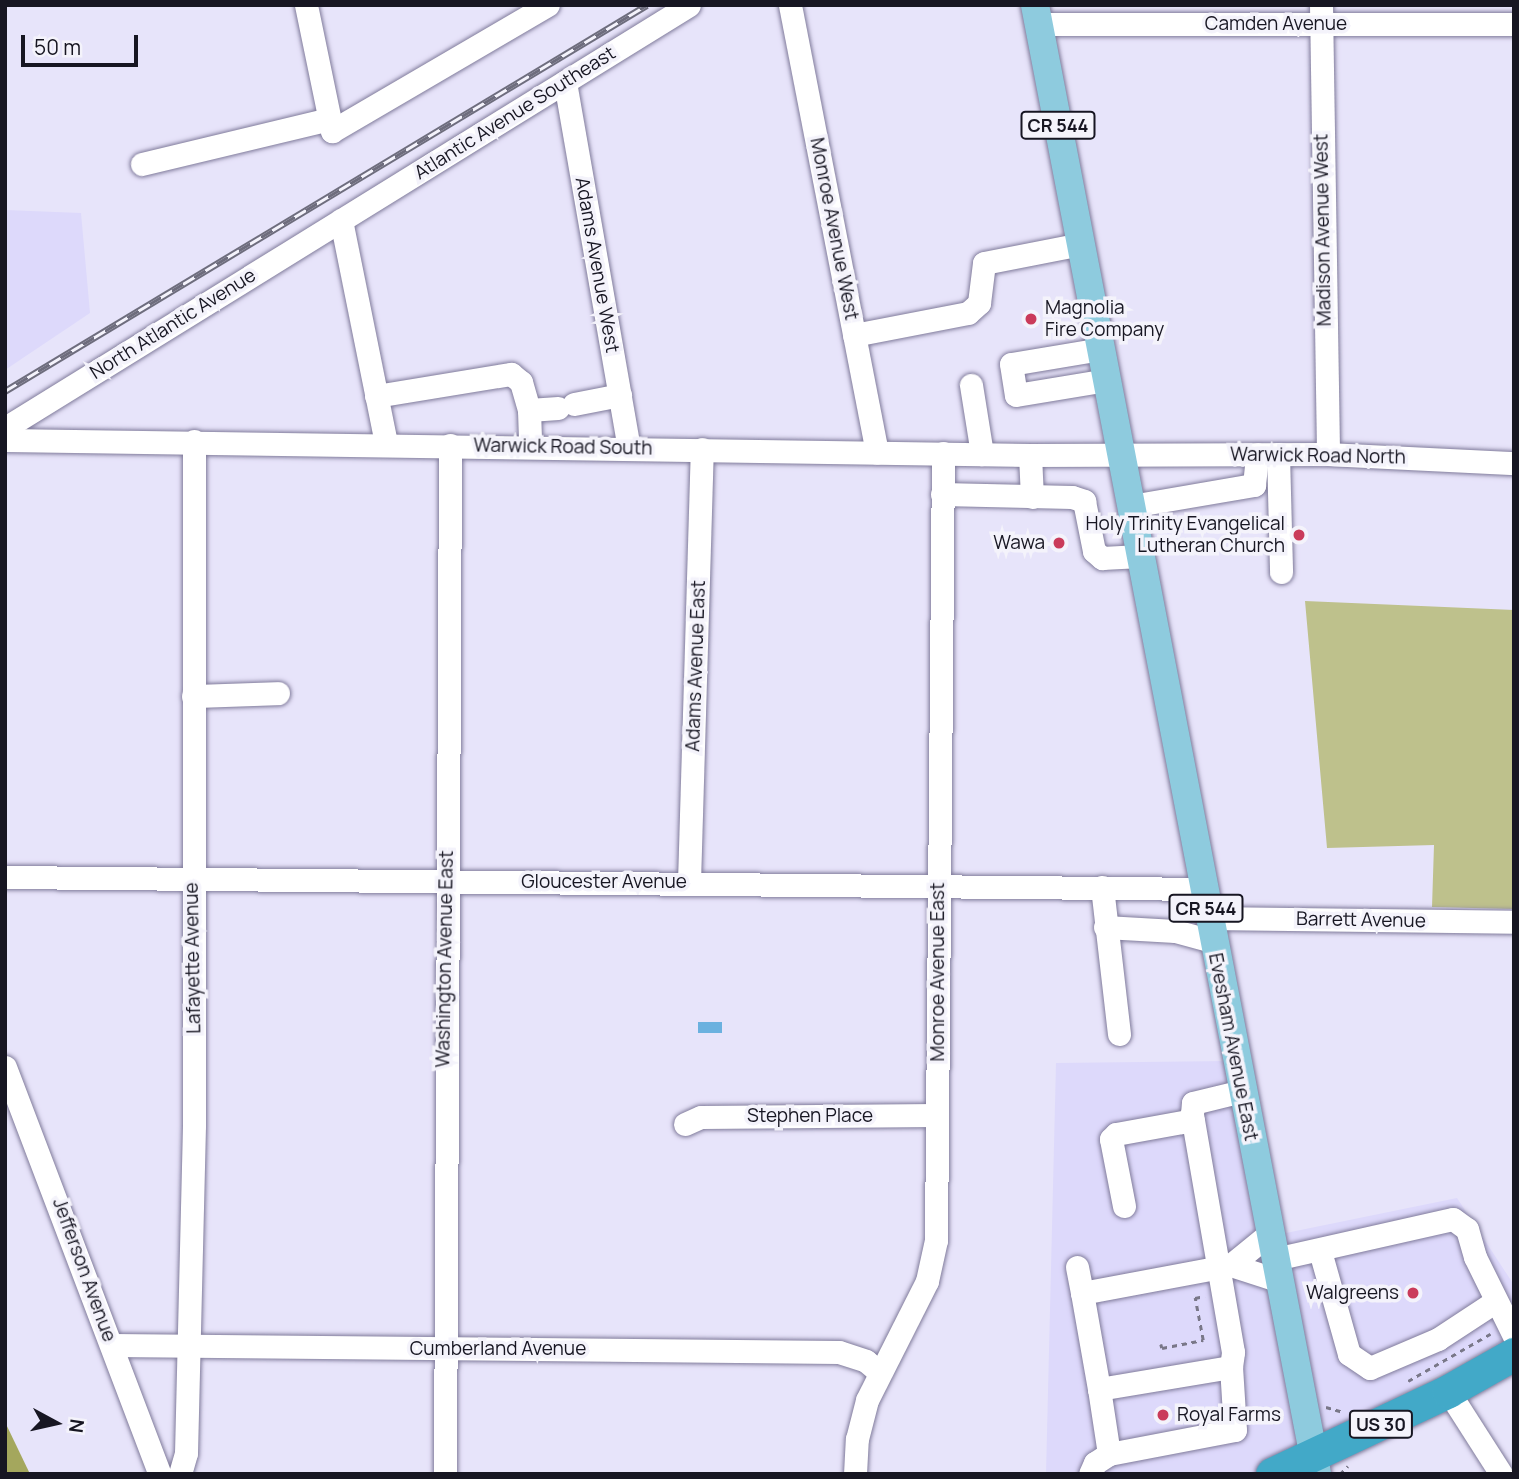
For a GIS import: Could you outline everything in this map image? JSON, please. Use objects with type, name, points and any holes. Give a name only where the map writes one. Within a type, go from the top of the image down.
[{"type":"highway","name":"US 30","points":[[1272,1474],[1316,1465],[1448,1391],[1512,1338]]},
{"type":"main road","name":"CR 544","points":[[1037,15],[1122,454]]},
{"type":"main road","name":"Evesham Avenue East","points":[[1122,454],[1202,889],[1316,1465]]},
{"type":"street","points":[[306,5],[330,125]]},
{"type":"street","points":[[142,164],[330,125],[548,5]]},
{"type":"street","name":"Atlantic Avenue Southeast","points":[[341,220],[689,5]]},
{"type":"street","name":"Monroe Avenue West","points":[[790,5],[877,453]]},
{"type":"street","name":"Camden Avenue","points":[[1037,15],[1321,15],[1514,24]]},
{"type":"street","name":"Madison Avenue West","points":[[1321,15],[1328,454]]},
{"type":"street","name":"Adams Avenue West","points":[[565,82],[629,448]]},
{"type":"street","points":[[341,220],[386,444]]},
{"type":"street","name":"North Atlantic Avenue","points":[[5,428],[341,220]]},
{"type":"street","points":[[855,335],[968,313],[979,303],[984,263],[1081,244]]},
{"type":"street","points":[[1101,349],[1011,363],[1016,395],[1107,380]]},
{"type":"street","points":[[376,396],[511,374],[521,382],[530,410],[530,446]]},
{"type":"street","points":[[971,385],[982,454]]},
{"type":"street","points":[[530,410],[620,395]]},
{"type":"street","name":"Warwick Road South","points":[[5,440],[1030,455],[1122,454]]},
{"type":"street","name":"Lafayette Avenue","points":[[180,1474],[186,1453],[194,1125],[194,441]]},
{"type":"street","name":"Washington Avenue East","points":[[445,1474],[450,445]]},
{"type":"street","name":"Adams Avenue East","points":[[689,882],[702,449]]},
{"type":"street","name":"Monroe Avenue East","points":[[855,1474],[857,1439],[880,1372],[933,1263],[937,1115],[943,453]]},
{"type":"street","name":"Warwick Road North","points":[[1122,454],[1328,454],[1514,463]]},
{"type":"street","points":[[1131,506],[1254,485],[1268,454]]},
{"type":"street","points":[[1268,454],[1281,572]]},
{"type":"street","points":[[1030,455],[1032,497]]},
{"type":"street","points":[[942,494],[1084,501],[1094,551],[1102,558],[1140,556]]},
{"type":"street","points":[[193,696],[278,693]]},
{"type":"street","name":"Gloucester Avenue","points":[[5,877],[939,883],[1202,889]]},
{"type":"street","points":[[1102,887],[1119,1034]]},
{"type":"street","name":"Barrett Avenue","points":[[1105,927],[1175,931],[1514,922]]},
{"type":"street","name":"Jefferson Avenue","points":[[5,1067],[160,1474]]},
{"type":"street","points":[[1090,1474],[1095,1463],[1110,1454],[1235,1430],[1224,1266],[1193,1120],[1193,1103],[1242,1091]]},
{"type":"street","name":"Stephen Place","points":[[685,1124],[701,1117],[937,1115]]},
{"type":"street","points":[[1124,1206],[1111,1139],[1116,1134],[1193,1120]]},
{"type":"street","points":[[1082,1293],[1320,1251],[1453,1219],[1467,1229],[1512,1338]]},
{"type":"street","points":[[1320,1251],[1349,1354],[1370,1368],[1438,1339],[1496,1301]]},
{"type":"street","points":[[1224,1266],[1275,1257]]},
{"type":"street","points":[[1077,1268],[1110,1454]]},
{"type":"street","name":"Cumberland Avenue","points":[[112,1345],[839,1352],[866,1361],[880,1372]]},
{"type":"street","points":[[1099,1389],[1231,1367]]},
{"type":"street","points":[[1448,1391],[1502,1474]]},
{"type":"path","points":[[1402,1385],[1512,1338]]},
{"type":"path","points":[[1307,1417],[1328,1406],[1347,1413]]},
{"type":"shaded area","points":[[5,210],[81,213],[90,313],[5,370]]},
{"type":"shaded area","points":[[1229,1061],[1261,1238],[1457,1198],[1514,1285],[1514,1335],[1300,1447],[1305,1474],[1046,1474],[1056,1063]]},
{"type":"green space","points":[[1305,601],[1514,610],[1514,909],[1432,907],[1434,845],[1327,848]]},
{"type":"green space","points":[[5,1422],[30,1474],[5,1474]]},
{"type":"water","points":[[698,1022],[722,1022],[722,1033],[698,1033]]},
{"type":"railway","points":[[5,391],[647,5]]},
{"type":"place","name":"Magnolia Fire Company","points":[[1031,319]]},
{"type":"place","name":"Holy Trinity Evangelical Lutheran Church","points":[[1299,535]]},
{"type":"place","name":"Wawa","points":[[1059,543]]},
{"type":"place","name":"Walgreens","points":[[1413,1293]]},
{"type":"place","name":"Royal Farms","points":[[1163,1415]]}]
